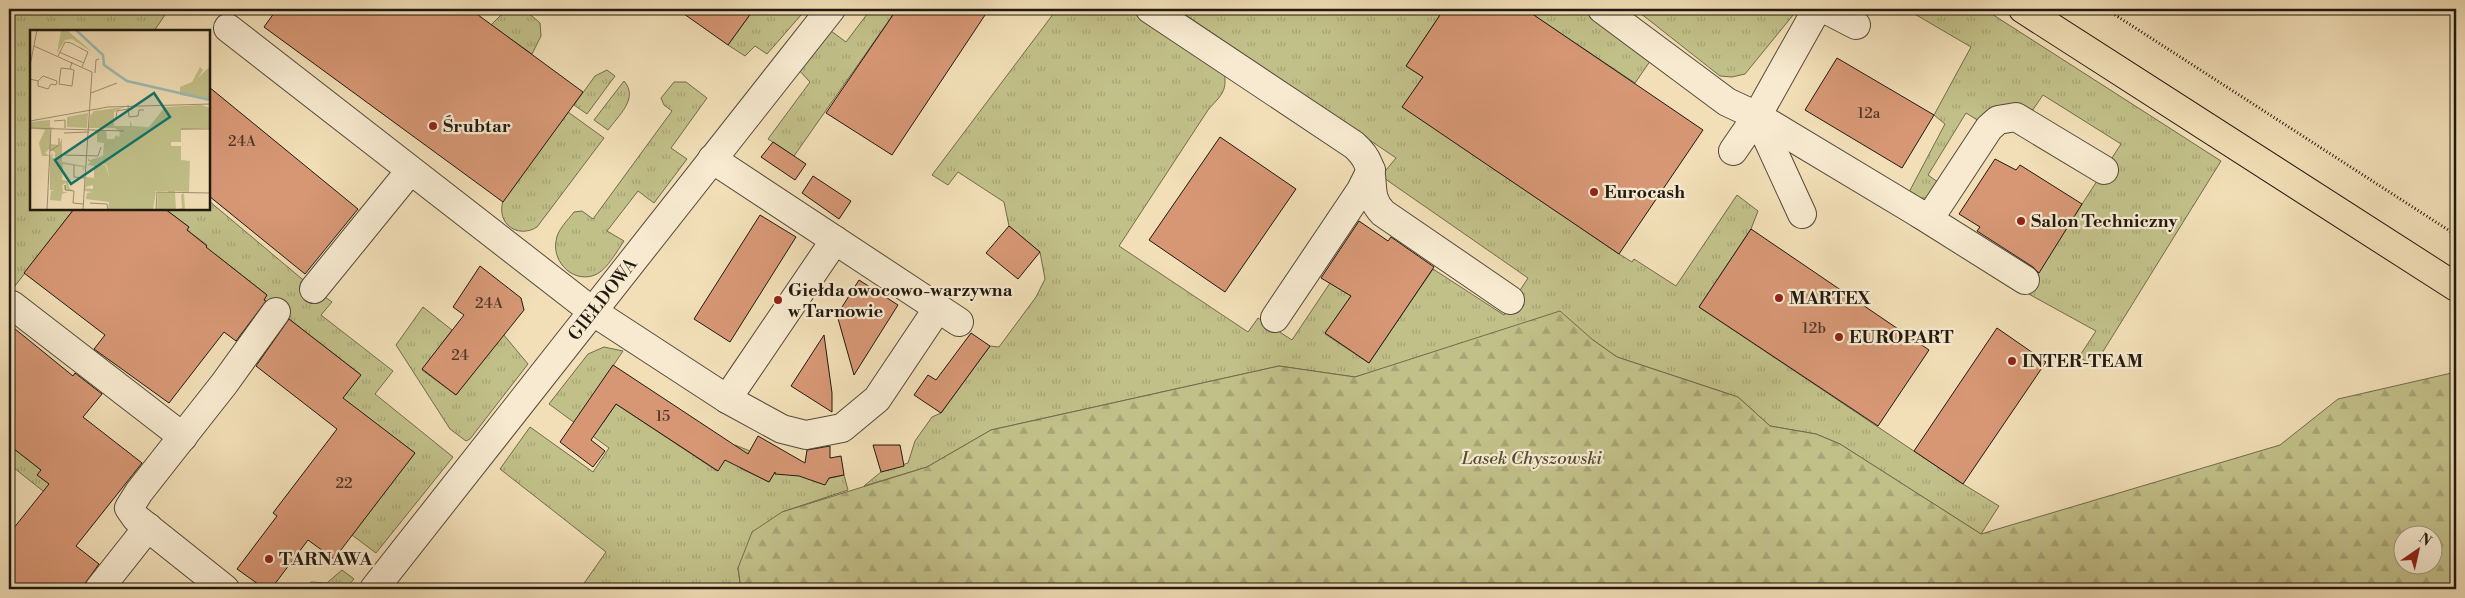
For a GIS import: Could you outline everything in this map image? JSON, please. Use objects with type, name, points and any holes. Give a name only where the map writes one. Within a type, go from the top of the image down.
[{"type":"main road","points":[[2023,9],[2456,287]]},
{"type":"street","name":"GIEŁDOWA","points":[[374,589],[831,9]]},
{"type":"street","points":[[1150,9],[1364,153],[1371,170],[1373,199],[1383,213],[1510,300]]},
{"type":"street","points":[[1602,9],[1727,102],[1757,116],[2026,280]]},
{"type":"street","points":[[1733,151],[1757,116],[1817,9]]},
{"type":"street","points":[[1824,9],[1856,25]]},
{"type":"street","points":[[228,28],[592,311],[727,399],[782,429],[806,435],[842,428],[877,399],[949,315],[712,159]]},
{"type":"street","points":[[1757,116],[1802,214]]},
{"type":"street","points":[[1920,214],[1927,214],[1935,210],[1989,128],[1998,120],[2009,117],[2026,121],[2104,170]]},
{"type":"street","points":[[1275,318],[1361,190],[1371,170]]},
{"type":"street","points":[[314,289],[410,171]]},
{"type":"street","points":[[727,399],[835,240]]},
{"type":"street","points":[[12,305],[183,437]]},
{"type":"street","points":[[225,589],[130,513],[128,508],[276,312]]},
{"type":"street","points":[[99,589],[148,527]]},
{"type":"path","points":[[2106,9],[2456,235]]},
{"type":"green space","points":[[9,9],[169,9],[155,30],[30,30],[30,210],[73,210],[15,286],[9,281]]},
{"type":"green space","points":[[512,9],[524,9],[540,23],[541,36],[532,54],[491,25],[501,15]]},
{"type":"green space","points":[[746,9],[793,9],[801,15],[767,54],[755,46],[745,56],[728,45],[751,13]]},
{"type":"green space","points":[[871,9],[897,9],[794,156],[768,139],[810,82],[797,68],[831,31],[846,42]]},
{"type":"green space","points":[[1057,9],[1130,9],[1224,72],[1225,84],[1222,93],[1208,110],[1119,246],[1248,332],[1258,318],[1292,340],[1330,283],[1351,296],[1325,334],[1369,363],[1433,269],[1504,315],[1528,278],[1381,176],[1396,158],[1177,9],[1444,9],[1406,66],[1423,77],[1403,107],[1619,254],[1632,262],[1634,259],[1676,286],[1737,195],[1758,211],[1751,229],[1699,307],[1963,484],[1999,506],[1981,534],[1840,444],[1816,434],[1770,426],[1738,397],[1617,357],[1593,340],[1412,360],[1355,377],[1279,366],[991,430],[927,467],[864,486],[881,472],[908,463],[915,441],[932,417],[941,413],[990,346],[999,347],[1036,297],[1045,279],[1040,252],[1009,226],[1004,202],[958,172],[948,185],[932,175]]},
{"type":"green space","points":[[1540,9],[1586,9],[1653,57],[1635,83],[1535,16]]},
{"type":"green space","points":[[1635,9],[1798,9],[1745,74],[1732,77],[1720,76]]},
{"type":"green space","points":[[1906,9],[1984,9],[2221,161],[2094,366],[2079,357],[2096,331],[2025,292],[2121,144],[2043,95],[2032,111],[1979,121],[1966,113],[1928,175],[1942,185],[1928,198],[1918,198],[1908,194],[1945,124],[1934,115],[1971,47]]},
{"type":"green space","points":[[607,70],[615,76],[587,114],[574,105],[595,76]]},
{"type":"green space","points":[[624,81],[628,87],[628,100],[622,112],[608,130],[594,120]]},
{"type":"green space","points":[[674,82],[686,82],[707,98],[671,148],[687,159],[654,203],[638,191],[607,231],[624,241],[605,268],[589,277],[573,274],[561,264],[558,257],[556,241],[558,233],[574,212],[582,211],[593,219],[672,111],[664,105],[661,98]]},
{"type":"green space","points":[[568,112],[604,138],[537,227],[523,231],[516,230],[510,227],[503,216],[503,201]]},
{"type":"green space","points":[[210,202],[332,302],[321,315],[393,371],[375,394],[453,457],[376,553],[352,535],[415,453],[342,398],[360,374],[289,319],[286,321],[263,301],[267,295],[220,258],[200,255],[207,245],[187,230],[189,227],[166,210],[210,210]]},
{"type":"green space","points":[[423,307],[452,330],[422,370],[456,395],[503,334],[528,364],[470,439],[466,441],[450,429],[396,345]]},
{"type":"green space","name":"Lasek Chyszowski","points":[[1560,311],[1593,340],[1617,357],[1738,397],[1770,426],[1816,434],[1840,444],[1981,534],[2280,445],[2338,399],[2456,372],[2456,589],[741,589],[738,568],[752,532],[782,512],[927,467],[991,430],[1279,366],[1355,377]]},
{"type":"green space","points":[[604,347],[623,351],[584,409],[603,423],[616,404],[717,471],[735,445],[750,451],[740,468],[769,482],[777,469],[826,479],[844,475],[848,490],[782,512],[738,568],[741,589],[580,589],[606,552],[500,469],[530,427],[593,472],[609,448],[549,404],[588,354]]},
{"type":"green space","points":[[9,445],[41,470],[38,475],[83,511],[77,518],[9,464]]},
{"type":"green space","points":[[342,570],[354,579],[345,589],[304,589],[311,582],[327,583]]},
{"type":"building","points":[[277,9],[470,9],[583,92],[503,202],[264,27]]},
{"type":"building","points":[[677,9],[754,9],[728,45]]},
{"type":"building","points":[[897,9],[989,9],[892,155],[826,113]]},
{"type":"building","name":"Eurocash","points":[[1444,9],[1525,9],[1703,130],[1619,254],[1402,107],[1423,77],[1406,66]]},
{"type":"building","points":[[1837,58],[1934,115],[1902,168],[1805,110]]},
{"type":"building","points":[[210,88],[358,209],[305,274],[210,197]]},
{"type":"building","points":[[1220,137],[1296,189],[1225,292],[1149,240]]},
{"type":"building","points":[[773,142],[806,164],[795,180],[761,157]]},
{"type":"building","name":"Salon Techniczny","points":[[1995,159],[2016,170],[2020,165],[2082,204],[2039,273],[2033,267],[1977,231],[1980,227],[1959,214]]},
{"type":"building","points":[[813,176],[851,201],[839,219],[802,193]]},
{"type":"building","points":[[73,210],[166,210],[189,227],[187,230],[206,247],[267,295],[264,300],[266,301],[236,341],[224,332],[169,403],[94,349],[105,335],[24,273]]},
{"type":"building","points":[[760,215],[796,237],[730,342],[694,319]]},
{"type":"building","points":[[1359,221],[1388,241],[1391,237],[1434,267],[1369,363],[1325,333],[1351,296],[1321,278]]},
{"type":"building","points":[[1009,226],[1040,252],[1018,279],[986,253]]},
{"type":"building","points":[[1751,229],[1929,350],[1878,426],[1699,307]]},
{"type":"building","points":[[480,266],[521,298],[524,310],[456,395],[422,369],[464,315],[453,307]]},
{"type":"building","points":[[859,280],[898,305],[854,375],[837,315]]},
{"type":"building","points":[[289,319],[361,375],[343,398],[415,453],[334,559],[308,540],[271,589],[265,589],[237,569],[277,516],[273,513],[337,429],[256,366]]},
{"type":"building","points":[[9,324],[73,376],[75,373],[102,394],[83,417],[142,463],[76,546],[99,564],[81,589],[9,589],[9,534],[49,484],[37,475],[41,470],[9,445]]},
{"type":"building","points":[[1997,328],[2046,362],[1963,484],[1914,451]]},
{"type":"building","points":[[971,333],[990,346],[941,413],[914,395],[928,375],[936,380]]},
{"type":"building","points":[[824,335],[832,393],[832,412],[791,386]]},
{"type":"building","points":[[613,365],[748,454],[758,436],[805,463],[807,450],[830,446],[830,458],[841,456],[844,475],[829,478],[825,485],[799,476],[775,474],[775,472],[769,482],[725,460],[718,471],[616,404],[591,440],[605,451],[593,467],[560,442]]},
{"type":"building","points":[[873,445],[900,445],[904,466],[881,472]]},
{"type":"place","name":"Śrubtar","points":[[433,126]]},
{"type":"place","name":"Eurocash","points":[[1594,192]]},
{"type":"place","name":"Salon Techniczny","points":[[2021,221]]},
{"type":"place","name":"MARTEX","points":[[1779,298]]},
{"type":"place","name":"Giełda owocowo-warzywna w Tarnowie","points":[[778,300]]},
{"type":"place","name":"EUROPART","points":[[1839,337]]},
{"type":"place","name":"INTER-TEAM","points":[[2012,361]]},
{"type":"place","name":"TARNAWA","points":[[269,559]]}]
